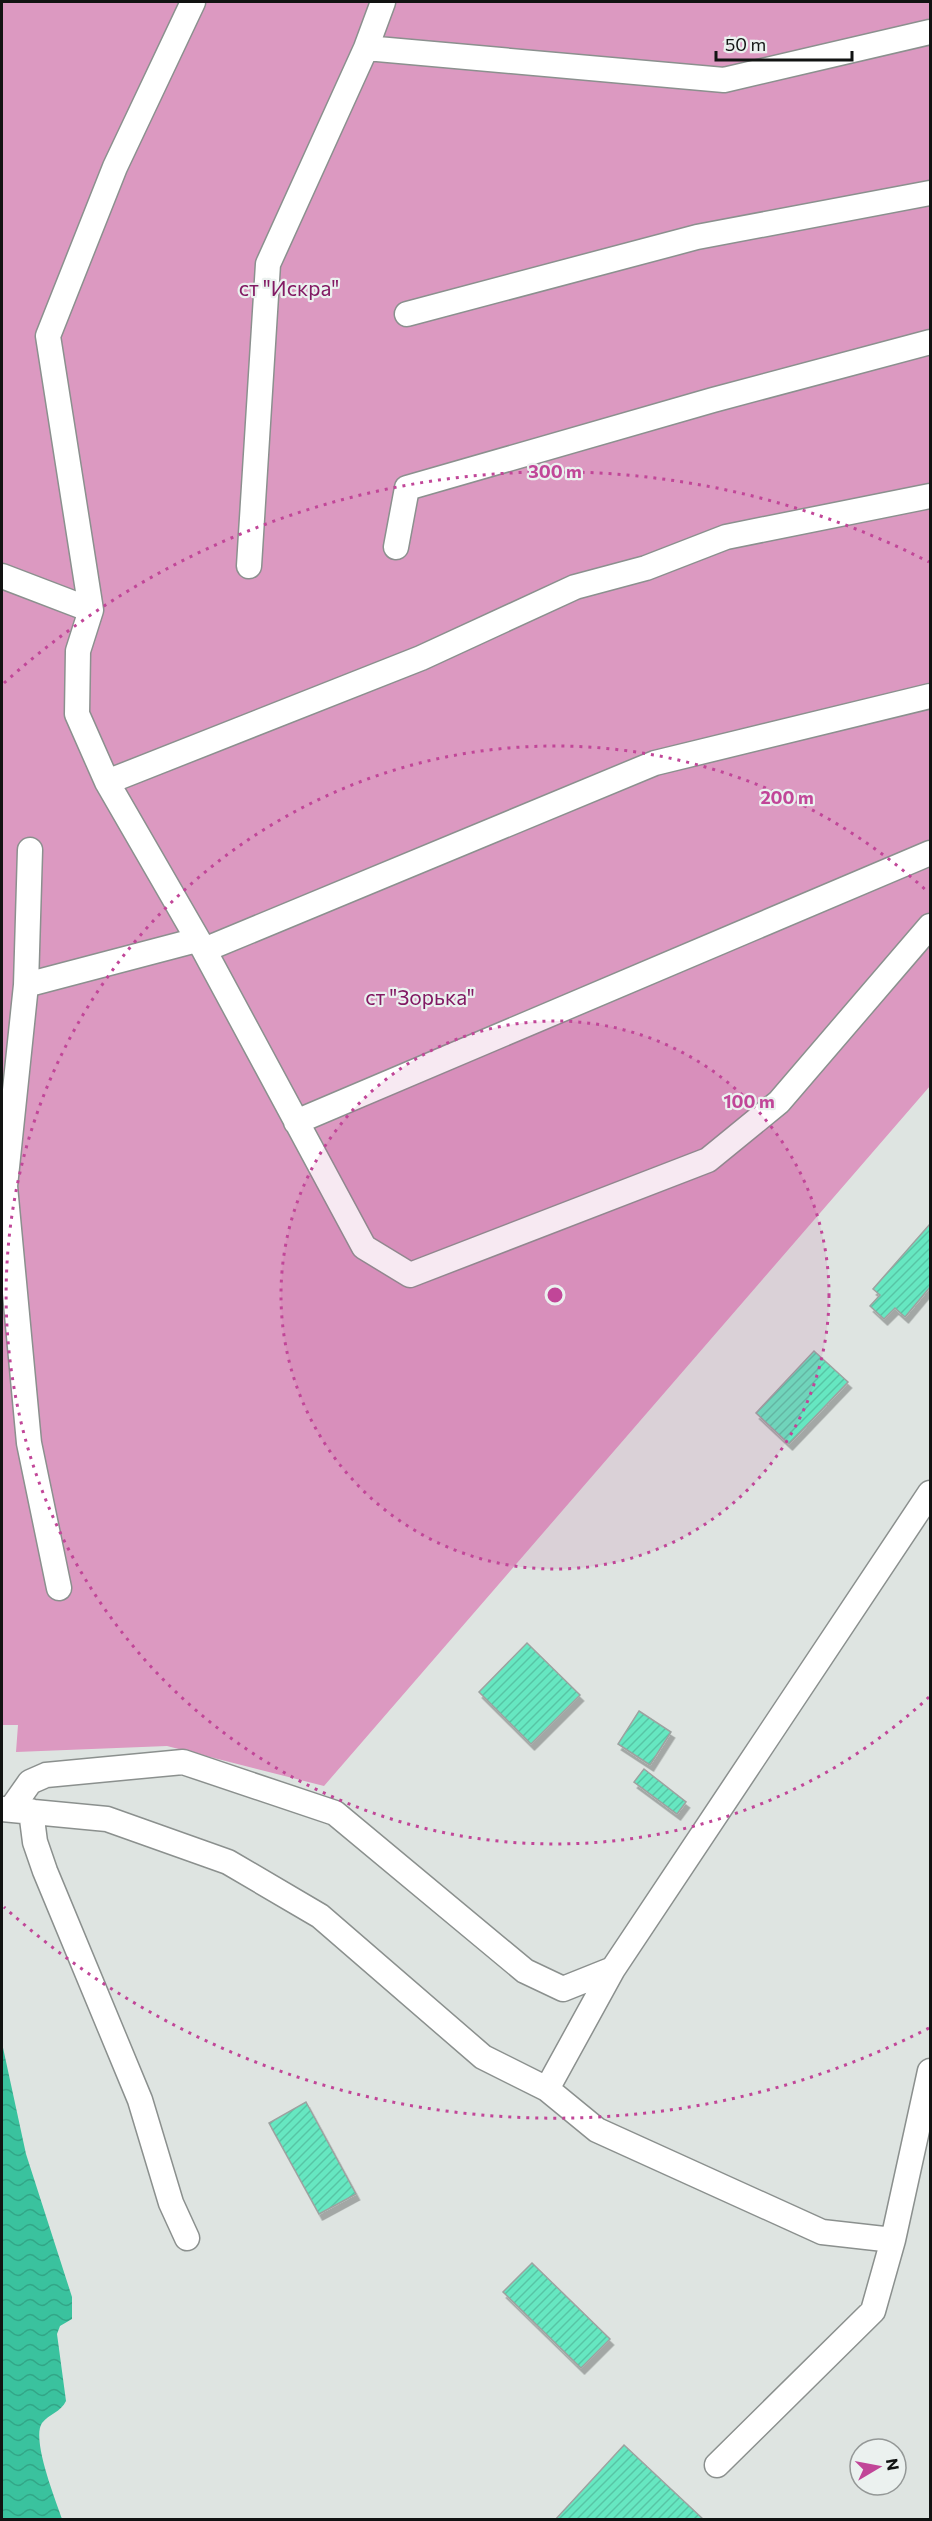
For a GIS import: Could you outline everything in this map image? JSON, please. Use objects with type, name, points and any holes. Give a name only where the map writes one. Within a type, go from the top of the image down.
[{"type":"street","points":[[194,2],[115,167],[48,336],[91,610],[78,651],[77,714],[107,782],[200,945],[364,1247],[410,1275],[708,1160],[779,1102],[930,926]]},
{"type":"street","points":[[249,566],[268,264],[366,48],[383,2]]},
{"type":"street","points":[[366,48],[724,80],[930,32]]},
{"type":"street","points":[[407,315],[697,237],[930,193]]},
{"type":"street","points":[[396,547],[407,488],[714,400],[930,342]]},
{"type":"street","points":[[107,782],[421,658],[575,587],[646,568],[726,537],[930,496]]},
{"type":"street","points":[[2,576],[91,610]]},
{"type":"street","points":[[26,985],[200,945],[655,763],[930,696]]},
{"type":"street","points":[[30,850],[26,985],[5,1186],[5,1220],[28,1443],[59,1588]]},
{"type":"street","points":[[296,1122],[930,853]]},
{"type":"street","points":[[548,2090],[613,1970],[930,1493]]},
{"type":"street","points":[[15,1809],[30,1782],[46,1775],[183,1762],[335,1813],[525,1971],[563,1989],[613,1970]]},
{"type":"street","points":[[15,1809],[107,1819],[228,1862],[321,1916],[483,2057],[548,2090],[597,2130],[822,2232],[893,2240]]},
{"type":"street","points":[[15,1809],[35,1842],[140,2100],[171,2203],[187,2238]]},
{"type":"street","points":[[717,2465],[873,2311],[893,2240],[930,2071]]},
{"type":"green space","name":"ст \"Зорька\"","points":[[2,2],[930,2],[930,1086],[324,1786],[167,1746],[16,1752],[18,1725],[2,1725]]},
{"type":"water","points":[[2,2043],[26,2154],[72,2297],[72,2319],[60,2326],[57,2334],[66,2401],[42,2423],[39,2431],[42,2456],[62,2519],[2,2519]]},
{"type":"building","points":[[930,1224],[930,1287],[905,1317],[895,1308],[884,1319],[870,1306],[880,1295],[873,1289]]},
{"type":"building","points":[[814,1351],[848,1382],[789,1444],[756,1413]]},
{"type":"building","points":[[527,1643],[580,1695],[531,1744],[479,1692]]},
{"type":"building","points":[[639,1711],[671,1732],[650,1765],[618,1744]]},
{"type":"building","points":[[644,1769],[686,1802],[677,1814],[634,1782]]},
{"type":"building","points":[[306,2102],[356,2194],[319,2214],[269,2123]]},
{"type":"building","points":[[532,2263],[610,2339],[581,2368],[503,2292]]},
{"type":"building","points":[[624,2445],[704,2520],[555,2520]]},
{"type":"park label","name":"ст \"Искра\"","points":[[289,289]]}]
